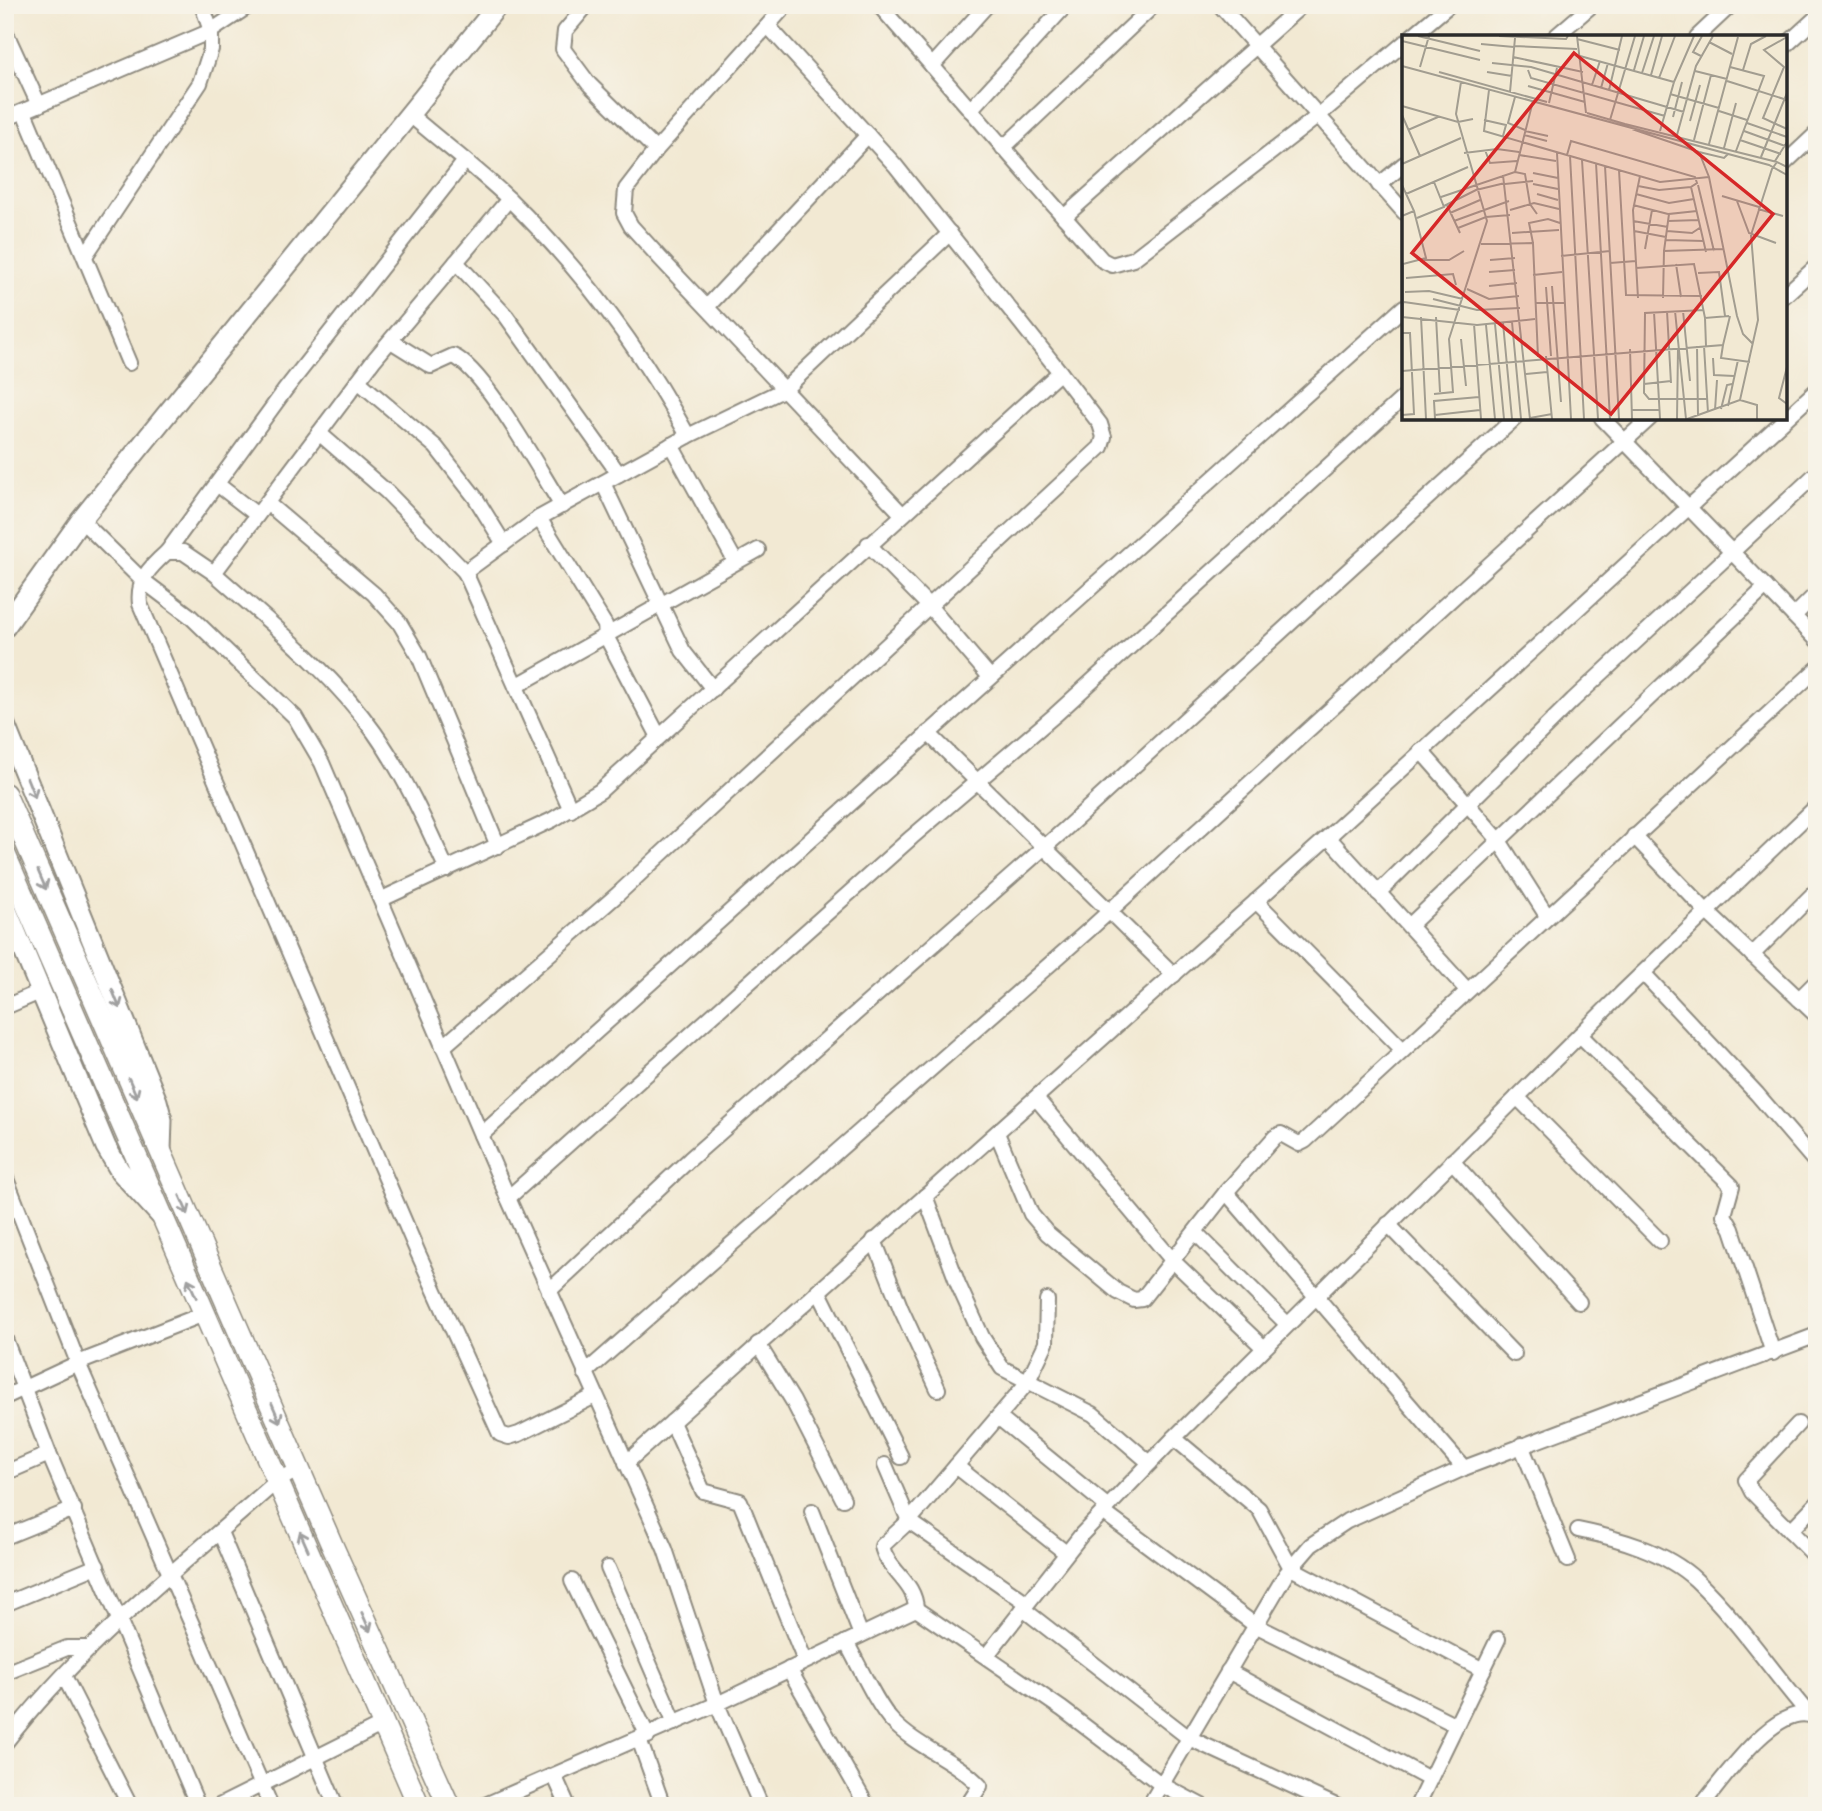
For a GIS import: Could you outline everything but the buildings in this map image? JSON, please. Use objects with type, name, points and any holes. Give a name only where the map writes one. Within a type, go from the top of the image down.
[{"type":"main road","points":[[5,794],[449,1806]]},
{"type":"main road","points":[[5,855],[419,1806]]},
{"type":"street","points":[[85,256],[200,83],[211,49],[212,31],[202,5]]},
{"type":"street","points":[[5,119],[212,31],[250,5]]},
{"type":"street","points":[[5,627],[81,520],[498,5]]},
{"type":"street","points":[[587,5],[565,31],[561,40],[563,49],[589,84],[656,150]]},
{"type":"street","points":[[786,5],[656,150],[626,189],[624,213],[631,226],[902,514]]},
{"type":"street","points":[[879,5],[1063,217],[1102,260],[1112,265],[1124,264],[1318,116],[1402,45]]},
{"type":"street","points":[[932,66],[987,5]]},
{"type":"street","points":[[970,110],[1066,5]]},
{"type":"street","points":[[1003,148],[1154,5]]},
{"type":"street","points":[[1220,5],[1402,210]]},
{"type":"street","points":[[1063,217],[1302,5]]},
{"type":"street","points":[[1413,35],[1449,5]]},
{"type":"street","points":[[1557,35],[1592,5]]},
{"type":"street","points":[[1699,35],[1731,5]]},
{"type":"street","points":[[1787,44],[1817,17]]},
{"type":"street","points":[[443,1047],[618,894],[1101,447],[1104,437],[1100,424],[1060,372],[868,135],[768,26]]},
{"type":"street","points":[[5,31],[39,106]]},
{"type":"street","points":[[24,112],[129,363]]},
{"type":"street","points":[[408,113],[509,199],[566,260],[643,360],[688,436]]},
{"type":"street","points":[[1787,161],[1817,133]]},
{"type":"street","points":[[707,307],[868,135]]},
{"type":"street","points":[[464,161],[285,390],[167,552],[141,579],[140,604],[418,1253],[500,1434],[509,1437],[519,1434],[595,1396]]},
{"type":"street","points":[[1379,185],[1402,166]]},
{"type":"street","points":[[214,573],[358,381],[509,199]]},
{"type":"street","points":[[466,572],[539,518],[688,436],[785,389],[950,233]]},
{"type":"street","points":[[456,262],[506,316],[620,474]]},
{"type":"street","points":[[1787,293],[1817,267]]},
{"type":"street","points":[[481,1135],[1402,309]]},
{"type":"street","points":[[391,341],[426,364],[437,364],[453,356],[465,363],[497,403],[562,506]]},
{"type":"street","points":[[382,899],[571,810],[600,791],[1060,372]]},
{"type":"street","points":[[358,381],[436,447],[475,497],[504,544]]},
{"type":"street","points":[[1787,417],[1817,390]]},
{"type":"street","points":[[508,1198],[1055,715],[1402,399]]},
{"type":"street","points":[[549,1290],[709,1141],[1046,847],[1513,420]]},
{"type":"street","points":[[1604,420],[1817,640]]},
{"type":"street","points":[[585,1373],[1108,912],[1648,420]]},
{"type":"street","points":[[626,1463],[1328,838],[1784,420]]},
{"type":"street","points":[[319,433],[387,492],[466,572],[571,810]]},
{"type":"street","points":[[671,445],[735,561]]},
{"type":"street","points":[[1378,893],[1573,700],[1817,473]]},
{"type":"street","points":[[603,483],[683,651],[713,689]]},
{"type":"street","points":[[217,484],[257,515]]},
{"type":"street","points":[[267,502],[374,594],[399,621],[419,656],[498,846]]},
{"type":"street","points":[[539,518],[605,625],[606,636],[659,737]]},
{"type":"street","points":[[81,520],[141,579],[190,616],[295,717],[322,763],[508,1198],[665,1549],[717,1704],[761,1806]]},
{"type":"street","points":[[869,544],[930,607],[990,677]]},
{"type":"street","points":[[516,686],[758,550]]},
{"type":"street","points":[[167,552],[183,552],[214,573],[332,683],[374,732],[402,778],[447,870]]},
{"type":"street","points":[[1409,926],[1766,587]]},
{"type":"street","points":[[1794,616],[1817,593]]},
{"type":"street","points":[[997,1133],[1031,1214],[1047,1233],[1118,1292],[1135,1300],[1142,1299],[1226,1192],[1275,1137],[1281,1133],[1299,1144],[1306,1141],[1402,1049],[1817,669]]},
{"type":"street","points":[[5,725],[157,1101],[162,1120],[159,1147]]},
{"type":"street","points":[[928,733],[1174,975]]},
{"type":"street","points":[[1421,751],[1498,839],[1547,916]]},
{"type":"street","points":[[987,1655],[1066,1553],[1174,1438],[1643,973],[1817,806]]},
{"type":"street","points":[[1634,836],[1707,912],[1817,1016]]},
{"type":"street","points":[[1328,838],[1467,990]]},
{"type":"street","points":[[1752,955],[1817,890]]},
{"type":"street","points":[[1256,901],[1402,1049]]},
{"type":"street","points":[[5,906],[106,1147],[120,1171],[161,1216]]},
{"type":"street","points":[[1643,973],[1758,1094],[1817,1164]]},
{"type":"street","points":[[1799,999],[1817,981]]},
{"type":"street","points":[[5,1007],[42,991]]},
{"type":"street","points":[[1580,1035],[1732,1186],[1724,1215],[1732,1229],[1773,1353]]},
{"type":"street","points":[[1517,1097],[1660,1241]]},
{"type":"street","points":[[1036,1098],[1173,1261],[1264,1348]]},
{"type":"street","points":[[1452,1161],[1579,1302]]},
{"type":"street","points":[[5,1176],[78,1363],[271,1806]]},
{"type":"street","points":[[1226,1192],[1464,1468]]},
{"type":"street","points":[[925,1196],[982,1337],[1002,1368],[1027,1383],[1093,1414],[1150,1464]]},
{"type":"street","points":[[1388,1224],[1514,1354]]},
{"type":"street","points":[[1196,1233],[1287,1324]]},
{"type":"street","points":[[874,1240],[901,1309],[938,1389]]},
{"type":"street","points":[[818,1290],[901,1457]]},
{"type":"street","points":[[1047,1300],[1046,1343],[1027,1383],[909,1521],[885,1542],[883,1550],[913,1589],[916,1609],[987,1655],[1162,1784],[1202,1806]]},
{"type":"street","points":[[5,1397],[78,1363],[204,1314]]},
{"type":"street","points":[[1149,1806],[1255,1625],[1292,1568],[1311,1545],[1347,1521],[1464,1468],[1817,1335]]},
{"type":"street","points":[[5,1339],[49,1454],[198,1806]]},
{"type":"street","points":[[758,1344],[793,1401],[843,1499]]},
{"type":"street","points":[[998,1417],[1105,1510],[1255,1625],[1456,1725]]},
{"type":"street","points":[[672,1422],[703,1491],[740,1501],[806,1661]]},
{"type":"street","points":[[1798,1424],[1751,1471],[1746,1480],[1752,1492],[1817,1558]]},
{"type":"street","points":[[1174,1438],[1259,1509],[1292,1568],[1482,1670]]},
{"type":"street","points":[[1521,1445],[1568,1560]]},
{"type":"street","points":[[5,1473],[49,1454]]},
{"type":"street","points":[[885,1465],[909,1521],[1025,1606],[1189,1738],[1336,1806]]},
{"type":"street","points":[[956,1466],[1066,1553]]},
{"type":"street","points":[[5,1743],[90,1647],[120,1619],[277,1481],[300,1469]]},
{"type":"street","points":[[1790,1531],[1817,1503]]},
{"type":"street","points":[[5,1537],[74,1509]]},
{"type":"street","points":[[812,1511],[861,1634]]},
{"type":"street","points":[[1578,1530],[1612,1537],[1647,1550],[1695,1578],[1812,1715]]},
{"type":"street","points":[[220,1532],[336,1806]]},
{"type":"street","points":[[5,1604],[97,1566]]},
{"type":"street","points":[[608,1568],[676,1723]]},
{"type":"street","points":[[572,1581],[643,1737],[663,1806]]},
{"type":"street","points":[[483,1806],[676,1723],[916,1609]]},
{"type":"street","points":[[1416,1806],[1498,1639]]},
{"type":"street","points":[[846,1642],[892,1721],[946,1761],[966,1770],[980,1786],[967,1806]]},
{"type":"street","points":[[5,1673],[67,1648],[90,1647]]},
{"type":"street","points":[[789,1669],[867,1806]]},
{"type":"street","points":[[1228,1671],[1429,1779]]},
{"type":"street","points":[[64,1676],[130,1806]]},
{"type":"street","points":[[1701,1806],[1757,1740],[1787,1715],[1812,1715]]},
{"type":"street","points":[[219,1806],[385,1723]]},
{"type":"street","points":[[555,1777],[568,1806]]}]
